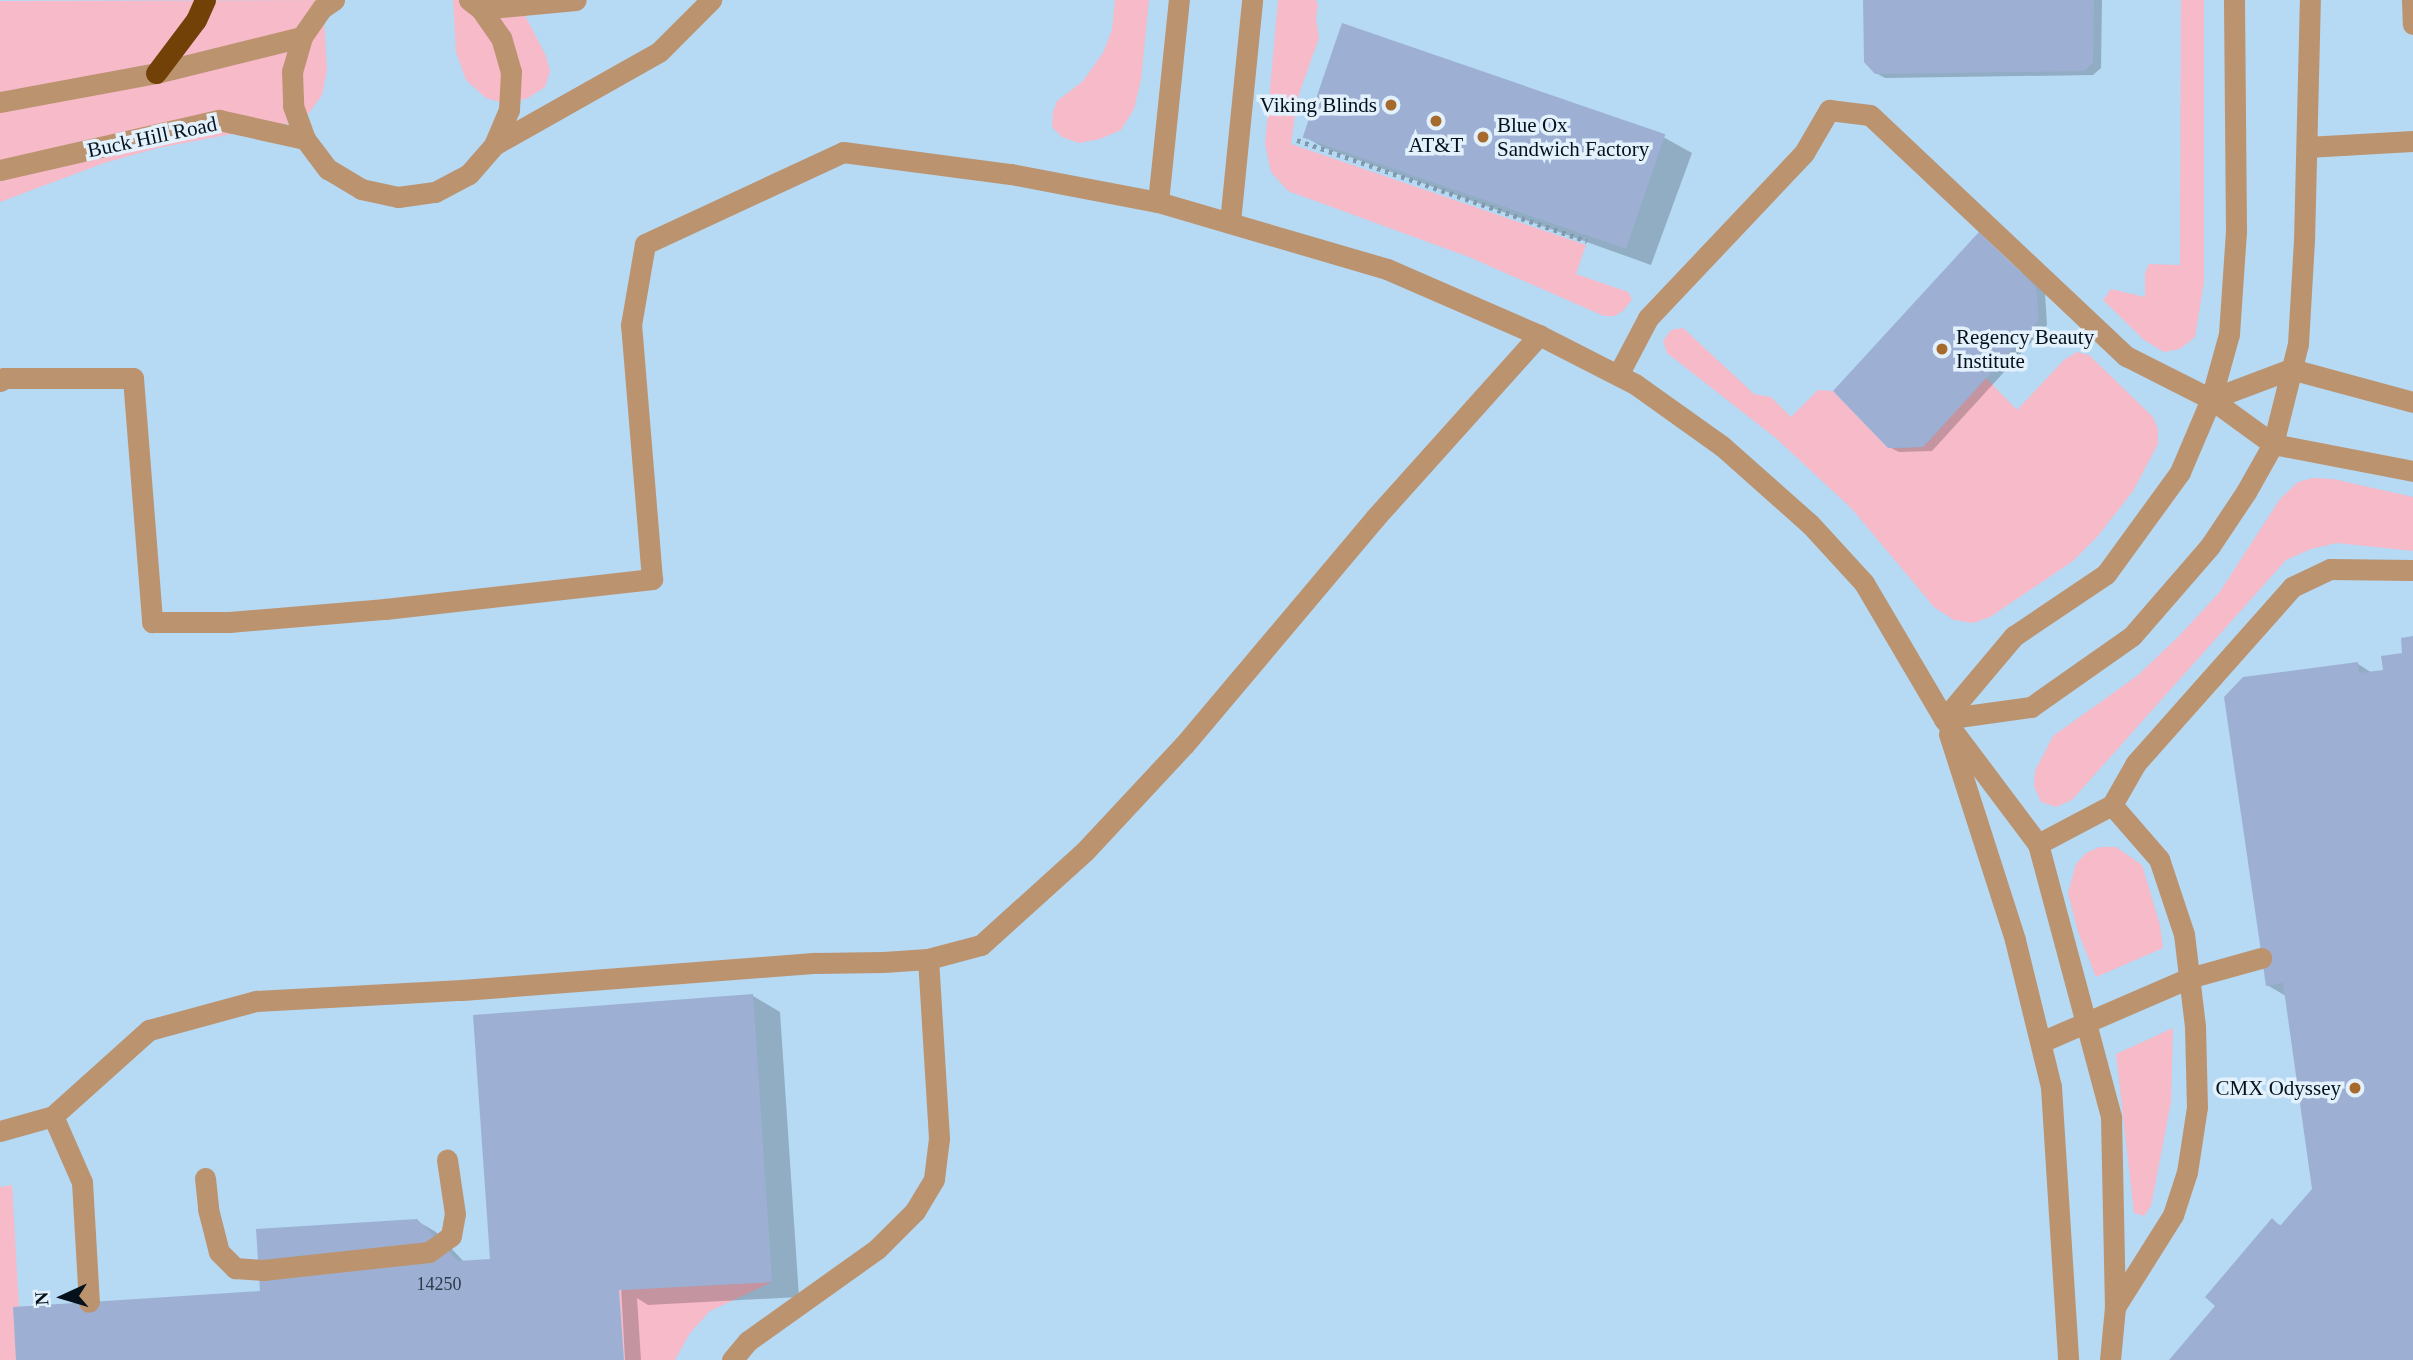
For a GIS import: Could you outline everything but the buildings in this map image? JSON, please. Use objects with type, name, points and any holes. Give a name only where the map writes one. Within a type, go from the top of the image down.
[{"type":"highway","points":[[156,73],[196,20],[205,0]]},
{"type":"street","points":[[334,0],[322,8],[302,37],[292,71],[292,106],[304,139],[328,169],[361,189],[398,197],[435,192],[469,174],[494,145],[509,110],[511,72],[501,38],[475,5]]},
{"type":"street","points":[[475,5],[576,0]]},
{"type":"street","points":[[494,145],[659,52],[710,0]]},
{"type":"street","points":[[1158,202],[1179,0]]},
{"type":"street","points":[[1230,222],[1252,0]]},
{"type":"street","points":[[1944,719],[2014,636],[2106,574],[2180,472],[2211,400],[2229,334],[2236,230],[2234,0]]},
{"type":"street","points":[[1944,719],[2031,707],[2132,636],[2210,546],[2246,492],[2273,444],[2298,344],[2307,147],[2310,0]]},
{"type":"street","points":[[2412,0],[2413,24]]},
{"type":"street","points":[[0,102],[156,73],[302,37]]},
{"type":"street","points":[[1618,375],[1648,318],[1804,153],[1829,110],[1870,115],[2126,356],[2211,400],[2273,444],[2413,471]]},
{"type":"street","name":"Buck Hill Road","points":[[0,170],[219,120],[304,139]]},
{"type":"street","points":[[2307,147],[2413,141]]},
{"type":"street","points":[[0,381],[4,378],[133,378],[152,622],[229,622],[340,613],[652,579],[631,325],[645,244],[843,152],[1011,174],[1158,202],[1387,269],[1539,335],[1636,384],[1722,446],[1810,524],[1864,583],[1944,719],[2038,844],[2111,1116],[2115,1307],[2110,1360]]},
{"type":"street","points":[[0,1131],[53,1116],[149,1030],[256,1001],[928,959],[981,945],[1085,851],[1193,735],[1375,518],[1539,335]]},
{"type":"street","points":[[2211,400],[2291,369],[2413,402]]},
{"type":"street","points":[[2038,844],[2112,805],[2136,763],[2292,587],[2330,569],[2413,570]]},
{"type":"street","points":[[1944,719],[2015,940],[2051,1087],[2068,1360]]},
{"type":"street","points":[[2112,805],[2159,859],[2184,934],[2195,1026],[2197,1107],[2187,1172],[2174,1215],[2115,1307]]},
{"type":"street","points":[[2041,1042],[2189,978],[2262,958]]},
{"type":"street","points":[[732,1360],[748,1341],[877,1249],[915,1211],[934,1179],[939,1138],[928,959]]},
{"type":"street","points":[[53,1116],[82,1182],[89,1302]]},
{"type":"street","points":[[205,1178],[208,1209],[219,1252],[235,1268],[263,1270],[429,1252],[451,1236],[454,1214],[447,1160]]},
{"type":"path","points":[[1297,140],[1587,242]]},
{"type":"shaded area","points":[[0,0],[2413,0],[2413,1360],[0,1360]]},
{"type":"shaded area","points":[[323,0],[327,71],[322,95],[309,113],[291,123],[158,148],[104,163],[0,202],[0,1]]},
{"type":"shaded area","points":[[453,0],[517,0],[546,56],[550,71],[545,87],[528,98],[507,104],[486,98],[466,80],[456,52]]},
{"type":"shaded area","points":[[1115,0],[1149,0],[1141,80],[1134,109],[1121,130],[1100,139],[1079,143],[1062,137],[1052,127],[1053,112],[1057,101],[1082,82],[1103,53],[1112,30]]},
{"type":"shaded area","points":[[1278,0],[1316,0],[1318,5],[1316,18],[1319,38],[1297,100],[1291,144],[1586,245],[1576,274],[1628,292],[1632,299],[1624,310],[1615,316],[1604,316],[1469,257],[1288,191],[1271,172],[1265,144]]},
{"type":"shaded area","points":[[2181,0],[2204,0],[2204,282],[2195,337],[2180,349],[2164,352],[2144,340],[2103,300],[2111,289],[2145,297],[2145,273],[2149,264],[2180,265]]},
{"type":"shaded area","points":[[1683,328],[1754,394],[1771,397],[1791,417],[1818,390],[1833,391],[1888,448],[1923,447],[1986,378],[2017,410],[2064,360],[2077,352],[2089,355],[2153,417],[2158,429],[2158,444],[2133,491],[2097,537],[2073,561],[1990,617],[1973,623],[1954,620],[1934,607],[1852,509],[1777,439],[1667,353],[1663,341],[1671,330]]},
{"type":"shaded area","points":[[2313,478],[2333,479],[2413,497],[2413,551],[2337,543],[2311,549],[2286,560],[2072,800],[2056,807],[2041,802],[2034,786],[2035,771],[2053,736],[2137,676],[2177,638],[2219,593],[2280,499],[2298,482]]},
{"type":"shaded area","points":[[2100,847],[2116,847],[2142,865],[2160,925],[2163,948],[2096,977],[2078,932],[2068,893],[2076,864],[2086,853]]},
{"type":"shaded area","points":[[2173,1028],[2171,1102],[2151,1206],[2144,1216],[2134,1213],[2116,1054]]},
{"type":"shaded area","points":[[12,1185],[19,1307],[16,1360],[0,1360],[0,1187]]},
{"type":"shaded area","points":[[772,1282],[710,1311],[690,1333],[675,1360],[624,1360],[619,1290]]},
{"type":"place","name":"Viking Blinds","points":[[1391,105]]},
{"type":"place","name":"AT&T","points":[[1436,121]]},
{"type":"place","name":"Blue Ox Sandwich Factory","points":[[1483,137]]},
{"type":"place","name":"Regency Beauty Institute","points":[[1942,349]]},
{"type":"place","name":"CMX Odyssey","points":[[2355,1088]]}]
